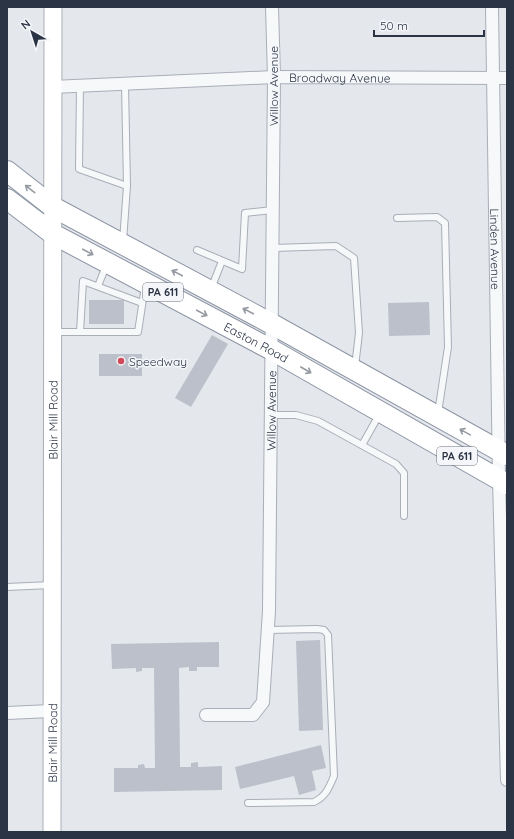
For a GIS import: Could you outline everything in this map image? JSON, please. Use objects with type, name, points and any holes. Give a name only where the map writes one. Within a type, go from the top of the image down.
[{"type":"highway","name":"Easton Road","points":[[7,171],[53,207],[272,324],[503,453]]},
{"type":"highway","name":"Easton Road","points":[[7,199],[53,234],[272,350],[503,482]]},
{"type":"main road","name":"Blair Mill Road","points":[[52,832],[51,585],[53,7]]},
{"type":"street","name":"Willow Avenue","points":[[206,715],[253,715],[263,702],[268,630],[272,350],[274,77],[272,7]]},
{"type":"street","name":"Linden Avenue","points":[[492,7],[503,453],[507,780]]},
{"type":"street","name":"Broadway Avenue","points":[[52,87],[274,77],[507,78]]},
{"type":"street","points":[[7,713],[51,711]]},
{"type":"lane","points":[[123,244],[127,186],[125,84]]},
{"type":"lane","points":[[80,86],[78,170],[127,186]]},
{"type":"lane","points":[[197,250],[242,269],[245,213],[273,210]]},
{"type":"lane","points":[[397,218],[437,217],[445,223],[448,347],[438,416]]},
{"type":"lane","points":[[272,248],[336,246],[354,258],[359,332],[355,370]]},
{"type":"lane","points":[[210,291],[222,261]]},
{"type":"lane","points":[[98,286],[107,263]]},
{"type":"lane","points":[[80,332],[82,281],[142,303]]},
{"type":"lane","points":[[53,332],[138,332],[145,283]]},
{"type":"lane","points":[[362,445],[380,412]]},
{"type":"lane","points":[[271,415],[296,415],[318,421],[396,464],[404,473],[404,516]]},
{"type":"lane","points":[[7,587],[51,585]]},
{"type":"lane","points":[[248,803],[314,802],[322,798],[334,776],[328,634],[324,630],[317,629],[268,630]]},
{"type":"building","points":[[89,300],[124,300],[124,324],[89,324]]},
{"type":"building","points":[[429,302],[430,335],[389,336],[388,303]]},
{"type":"building","points":[[212,335],[228,344],[191,407],[175,398]]},
{"type":"building","points":[[99,354],[142,354],[142,376],[99,376]]},
{"type":"building","points":[[320,640],[323,730],[299,731],[296,641]]},
{"type":"building","points":[[219,642],[219,667],[197,667],[197,671],[189,671],[189,667],[179,668],[180,767],[191,767],[191,763],[198,762],[198,767],[222,766],[222,790],[114,792],[114,768],[138,768],[138,765],[144,764],[145,768],[155,768],[154,668],[142,668],[142,671],[136,672],[136,668],[112,669],[111,644]]},
{"type":"building","points":[[321,745],[326,768],[312,771],[316,790],[299,795],[294,776],[240,789],[235,767]]},
{"type":"place","name":"Speedway","points":[[121,361]]}]
